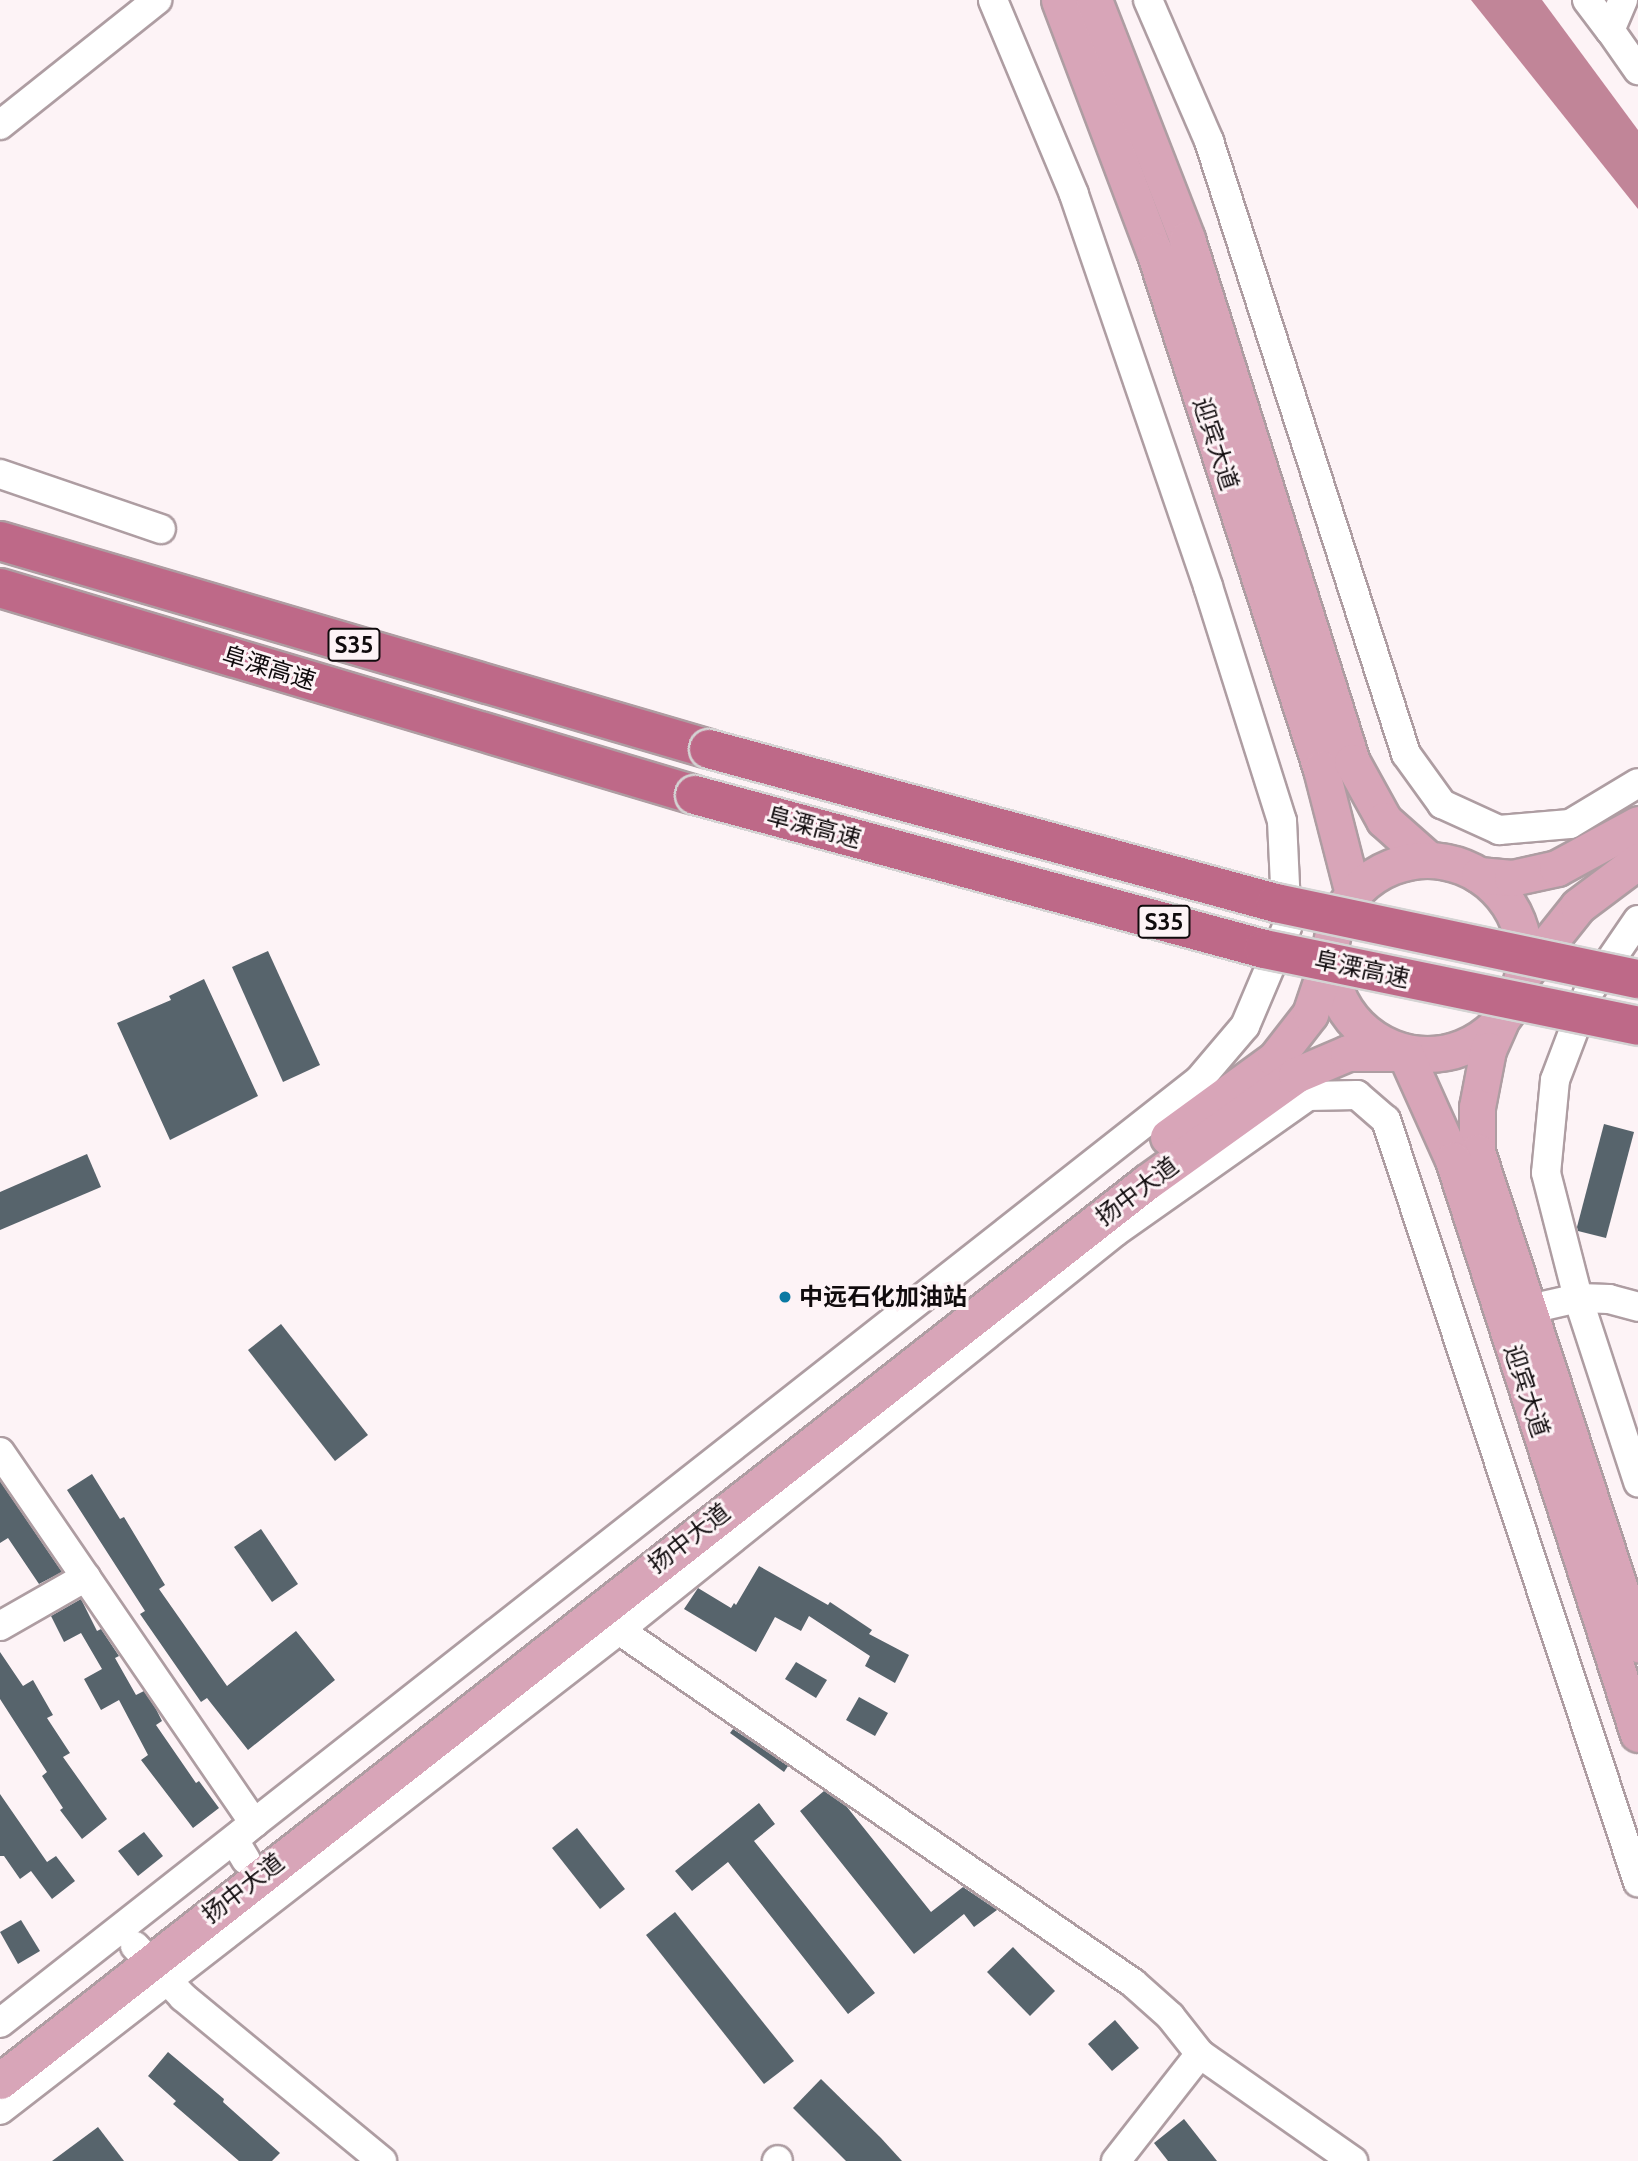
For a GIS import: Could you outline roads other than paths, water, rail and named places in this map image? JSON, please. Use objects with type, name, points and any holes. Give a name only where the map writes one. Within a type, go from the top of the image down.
[{"type":"highway","name":"阜溧高速","points":[[0,541],[709,749],[1276,903],[1638,979]]},
{"type":"highway","name":"阜溧高速","points":[[0,588],[695,795],[1264,949],[1638,1026]]},
{"type":"main road","name":"迎宾大道","points":[[1059,0],[1158,264],[1321,769],[1353,894]]},
{"type":"main road","name":"迎宾大道","points":[[1094,0],[1187,239],[1352,762],[1384,820],[1430,860]]},
{"type":"main road","points":[[1479,875],[1512,878],[1557,868],[1638,824]]},
{"type":"main road","points":[[1430,860],[1455,864],[1479,875],[1501,894],[1516,918],[1524,946],[1523,975],[1515,1000],[1500,1023],[1480,1040],[1457,1051],[1431,1055],[1405,1053],[1374,1040],[1350,1017],[1335,988],[1330,955],[1336,922],[1353,894],[1378,872],[1403,863],[1430,860]]},
{"type":"main road","points":[[1523,975],[1578,906],[1638,861]]},
{"type":"main road","name":"扬中大道","points":[[0,2052],[149,1963],[246,1860],[1136,1160],[1275,1059],[1310,1014],[1330,955]]},
{"type":"main road","name":"迎宾大道","points":[[1500,1023],[1488,1050],[1477,1107],[1477,1153],[1638,1644]]},
{"type":"main road","name":"扬中大道","points":[[0,2081],[1147,1182],[1296,1074],[1348,1053],[1405,1053]]},
{"type":"main road","name":"迎宾大道","points":[[1405,1053],[1453,1160],[1638,1734]]},
{"type":"street","points":[[0,125],[157,0]]},
{"type":"street","points":[[0,2022],[1199,1080],[1245,1026],[1287,927],[1282,821],[1208,586],[1074,194],[993,0]]},
{"type":"street","points":[[1148,0],[1209,141],[1343,551],[1406,754],[1442,804],[1499,830],[1570,824],[1638,783]]},
{"type":"street","points":[[1587,0],[1638,70]]},
{"type":"street","points":[[1610,30],[1623,0]]},
{"type":"street","points":[[0,474],[161,529]]},
{"type":"street","points":[[1638,920],[1588,993],[1555,1080],[1546,1173],[1578,1298],[1638,1482]]},
{"type":"street","points":[[0,2110],[149,1963],[619,1630],[1115,1232],[1308,1096],[1357,1095],[1386,1120],[1638,1882]]},
{"type":"street","points":[[1530,1309],[1578,1298],[1609,1299],[1638,1307]]},
{"type":"street","points":[[0,1452],[254,1823]]},
{"type":"street","points":[[0,1626],[86,1577]]},
{"type":"street","points":[[619,1630],[1022,1903],[1133,1983],[1170,2016],[1200,2054],[1353,2161]]},
{"type":"street","points":[[246,1860],[234,1840],[254,1823]]},
{"type":"street","points":[[149,1963],[382,2161]]},
{"type":"street","points":[[1116,2161],[1200,2054]]},
{"type":"place","name":"中远石化加油站","points":[[785,1297]]}]
